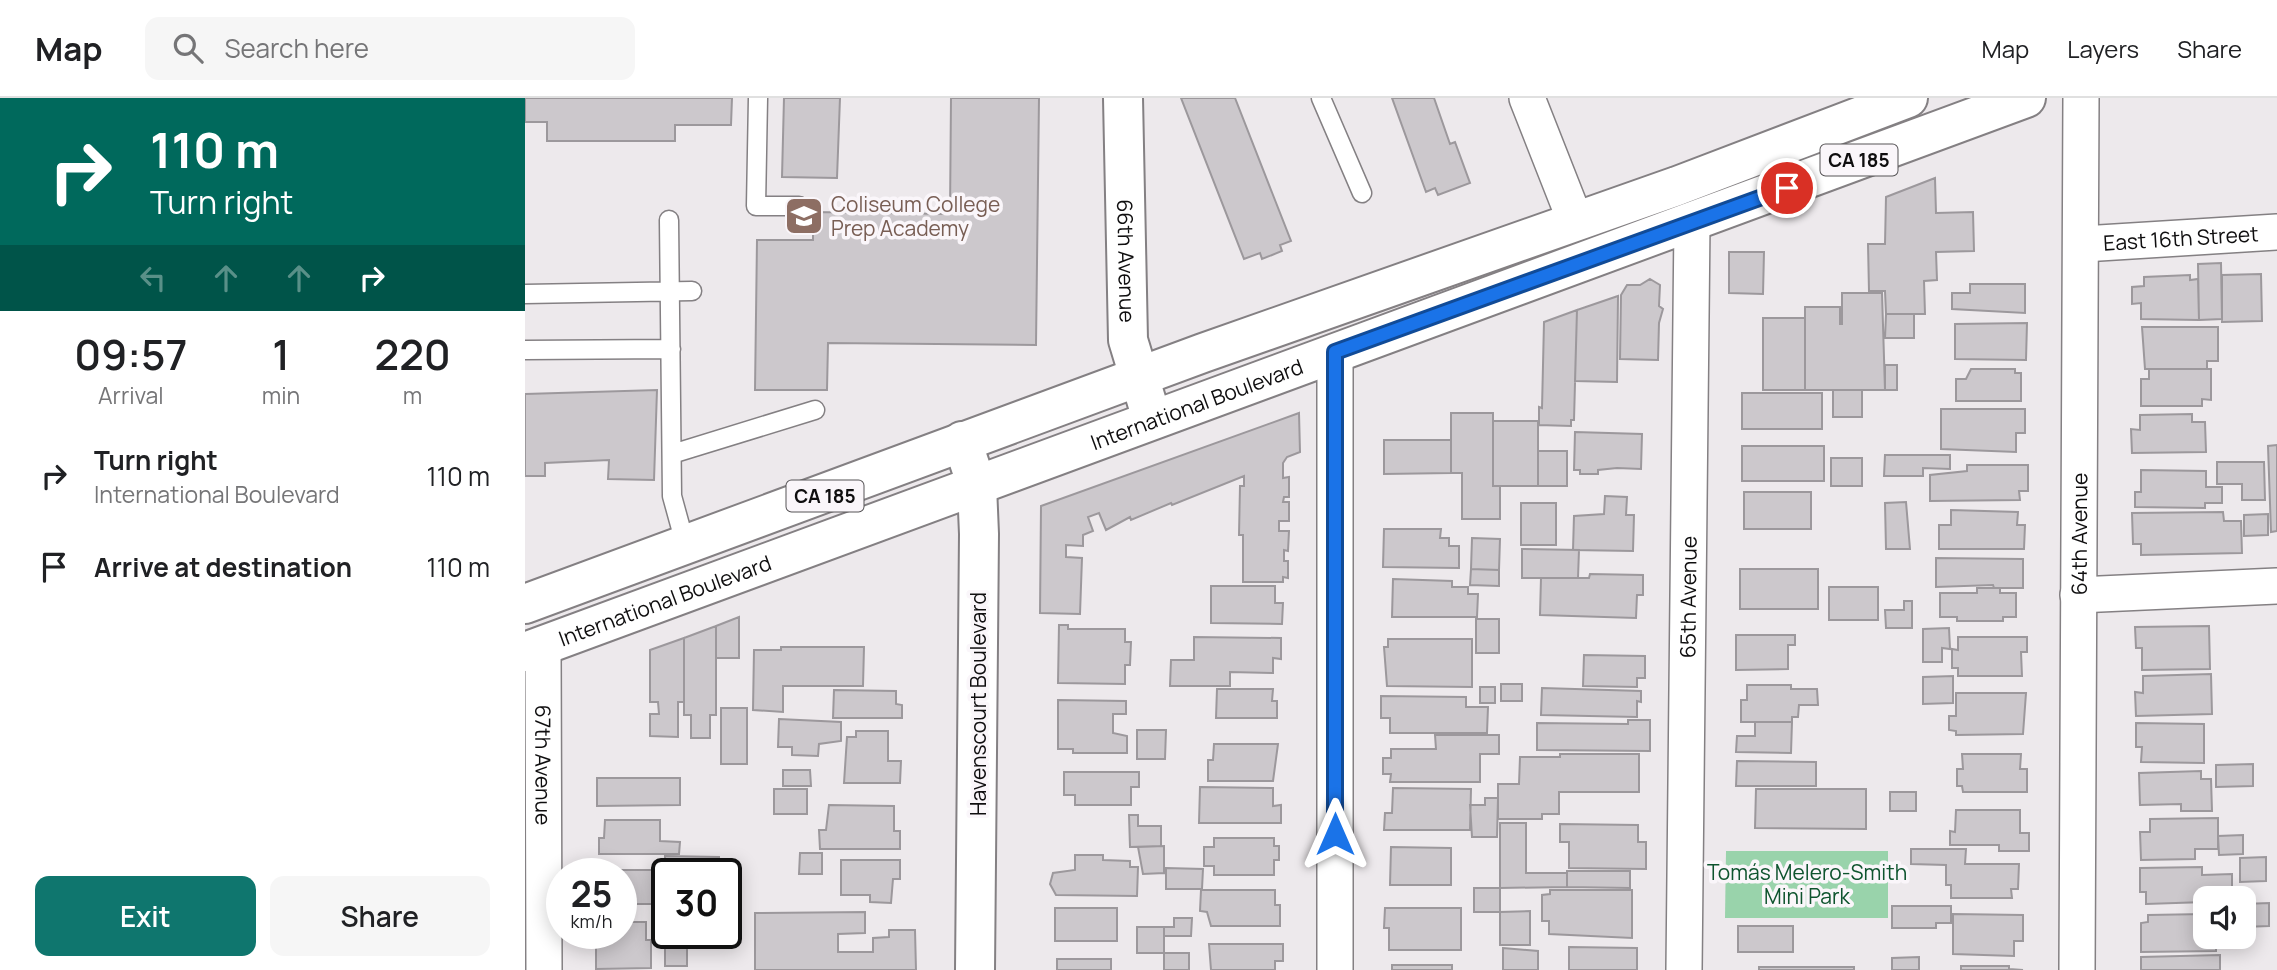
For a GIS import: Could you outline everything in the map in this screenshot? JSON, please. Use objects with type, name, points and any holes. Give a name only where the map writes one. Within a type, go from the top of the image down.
[{"type":"main road","name":"66th Avenue","points":[[1123,98],[1128,340],[1152,419]]},
{"type":"main road","name":"International Boulevard","points":[[525,604],[686,547],[1139,376],[1334,309],[1575,220],[1678,186],[1908,98]]},
{"type":"main road","name":"International Boulevard","points":[[534,649],[2026,98]]},
{"type":"main road","name":"Havenscourt Boulevard","points":[[962,441],[977,486],[979,747],[975,970]]},
{"type":"street","points":[[1527,98],[1575,220]]},
{"type":"street","name":"64th Avenue","points":[[2077,970],[2078,594],[2083,244],[2081,98]]},
{"type":"street","name":"65th Avenue","points":[[1685,970],[1692,223]]},
{"type":"street","name":"East 16th Street","points":[[2083,244],[2277,232]]},
{"type":"street","points":[[1335,352],[1335,970]]},
{"type":"street","points":[[2078,594],[2277,586]]},
{"type":"street","name":"67th Avenue","points":[[534,649],[544,970]]},
{"type":"lane","points":[[758,98],[756,206],[799,206]]},
{"type":"lane","points":[[1321,98],[1361,193]]},
{"type":"lane","points":[[669,220],[672,496],[686,547]]},
{"type":"lane","points":[[525,294],[692,291]]},
{"type":"lane","points":[[525,350],[671,349]]},
{"type":"lane","points":[[672,454],[815,410]]},
{"type":"green space","name":"Tomás Melero-Smith Mini Park","points":[[1726,851],[1888,851],[1888,918],[1725,918]]},
{"type":"building","points":[[525,98],[732,98],[731,125],[675,125],[675,141],[547,141],[547,122],[525,122]]},
{"type":"building","points":[[784,98],[840,98],[837,178],[782,177]]},
{"type":"building","points":[[951,98],[1039,98],[1036,345],[828,343],[827,390],[755,390],[757,240],[813,240],[813,212],[950,214]]},
{"type":"building","points":[[1181,98],[1235,98],[1291,241],[1280,245],[1282,251],[1262,259],[1260,253],[1244,259]]},
{"type":"building","points":[[1392,98],[1434,98],[1450,144],[1455,142],[1470,183],[1438,195],[1435,188],[1426,192]]},
{"type":"building","points":[[1935,178],[1936,213],[1973,212],[1974,251],[1936,252],[1937,280],[1924,281],[1925,314],[1886,314],[1885,291],[1869,291],[1868,244],[1885,244],[1886,197]]},
{"type":"building","points":[[1729,252],[1764,252],[1763,294],[1729,293]]},
{"type":"building","points":[[2221,263],[2222,319],[2199,320],[2198,264]]},
{"type":"building","points":[[2261,274],[2262,321],[2222,322],[2222,275]]},
{"type":"building","points":[[2190,275],[2190,280],[2198,279],[2199,320],[2141,319],[2141,303],[2132,304],[2132,287],[2144,286],[2144,277]]},
{"type":"building","points":[[1650,279],[1660,285],[1659,306],[1663,309],[1659,323],[1658,360],[1620,359],[1621,295],[1627,285],[1640,285]]},
{"type":"building","points":[[1970,284],[2025,284],[2025,313],[1952,309],[1952,293],[1970,293]]},
{"type":"building","points":[[1842,293],[1882,293],[1885,390],[1805,390],[1805,307],[1840,307],[1842,324]]},
{"type":"building","points":[[1618,296],[1617,382],[1575,381],[1577,310]]},
{"type":"building","points":[[1577,310],[1574,420],[1571,420],[1571,426],[1539,425],[1539,407],[1542,408],[1544,322]]},
{"type":"building","points":[[1886,314],[1914,314],[1914,338],[1885,338]]},
{"type":"building","points":[[1763,318],[1805,318],[1805,390],[1763,390]]},
{"type":"building","points":[[2027,323],[2026,360],[1955,359],[1955,324]]},
{"type":"building","points":[[2142,327],[2218,327],[2218,361],[2207,361],[2207,369],[2145,369]]},
{"type":"building","points":[[1885,365],[1897,365],[1897,390],[1885,390]]},
{"type":"building","points":[[1971,369],[2015,369],[2015,373],[2021,373],[2021,401],[1956,401],[1956,379],[1966,379]]},
{"type":"building","points":[[2149,369],[2211,369],[2211,400],[2202,399],[2202,406],[2141,406],[2141,379],[2149,379]]},
{"type":"building","points":[[657,390],[654,480],[608,479],[609,460],[545,463],[545,476],[525,476],[525,394]]},
{"type":"building","points":[[1833,390],[1862,390],[1862,417],[1833,417]]},
{"type":"building","points":[[1742,393],[1822,393],[1822,429],[1742,429]]},
{"type":"building","points":[[1941,409],[2025,409],[2025,433],[2016,433],[2016,452],[1941,449]]},
{"type":"building","points":[[1299,413],[1300,452],[1287,457],[1283,463],[1283,478],[1289,477],[1289,497],[1284,497],[1283,502],[1289,502],[1289,521],[1279,521],[1279,531],[1289,531],[1288,551],[1284,550],[1284,561],[1288,561],[1288,578],[1283,577],[1283,582],[1243,582],[1243,535],[1239,535],[1240,486],[1244,486],[1244,476],[1131,520],[1130,517],[1106,530],[1099,513],[1088,517],[1093,531],[1083,535],[1083,546],[1066,545],[1066,557],[1082,558],[1080,614],[1040,613],[1041,506]]},
{"type":"building","points":[[1451,413],[1493,413],[1493,486],[1500,486],[1500,519],[1462,519],[1462,473],[1451,473]]},
{"type":"building","points":[[2192,414],[2192,422],[2205,422],[2206,452],[2132,453],[2131,429],[2140,430],[2140,415]]},
{"type":"building","points":[[1493,421],[1538,421],[1538,486],[1493,486]]},
{"type":"building","points":[[1575,432],[1642,434],[1641,469],[1617,468],[1598,470],[1598,474],[1580,474],[1580,470],[1574,470]]},
{"type":"building","points":[[1384,440],[1451,440],[1451,473],[1384,474]]},
{"type":"building","points":[[2277,445],[2277,531],[2271,532],[2268,446]]},
{"type":"building","points":[[1742,446],[1824,446],[1824,481],[1742,481]]},
{"type":"building","points":[[1538,451],[1567,451],[1567,486],[1538,486]]},
{"type":"building","points":[[1885,455],[1950,455],[1950,469],[1923,468],[1923,476],[1884,476]]},
{"type":"building","points":[[1831,458],[1862,458],[1862,486],[1831,486]]},
{"type":"building","points":[[2217,462],[2264,462],[2265,500],[2242,500],[2242,484],[2217,484]]},
{"type":"building","points":[[1967,465],[2028,465],[2028,491],[2019,491],[2020,500],[1930,501],[1930,475],[1967,471]]},
{"type":"building","points":[[2141,470],[2206,471],[2206,487],[2222,487],[2222,503],[2205,503],[2205,508],[2135,507],[2135,492],[2141,492]]},
{"type":"building","points":[[1744,492],[1811,492],[1811,529],[1744,529]]},
{"type":"building","points":[[1605,496],[1627,497],[1626,515],[1634,515],[1633,551],[1573,550],[1574,516],[1604,514]]},
{"type":"building","points":[[1906,502],[1910,549],[1886,549],[1885,503]]},
{"type":"building","points":[[1521,503],[1556,503],[1556,545],[1521,545]]},
{"type":"building","points":[[1951,510],[2018,512],[2017,525],[2025,525],[2024,549],[1939,549],[1939,525],[1951,525]]},
{"type":"building","points":[[2223,512],[2224,521],[2241,521],[2242,553],[2141,555],[2141,544],[2133,544],[2132,513]]},
{"type":"building","points":[[2268,514],[2268,535],[2244,536],[2244,515]]},
{"type":"building","points":[[1384,529],[1441,529],[1440,538],[1449,538],[1449,546],[1459,546],[1459,568],[1383,567]]},
{"type":"building","points":[[1472,538],[1500,539],[1499,570],[1471,569]]},
{"type":"building","points":[[1522,549],[1579,550],[1578,578],[1522,578]]},
{"type":"building","points":[[1936,558],[2023,559],[2023,588],[1994,588],[1993,585],[1936,587]]},
{"type":"building","points":[[1471,569],[1499,570],[1499,586],[1470,585]]},
{"type":"building","points":[[1740,569],[1818,569],[1818,609],[1740,609]]},
{"type":"building","points":[[1590,574],[1643,575],[1643,595],[1637,595],[1636,618],[1540,615],[1541,578],[1589,578]]},
{"type":"building","points":[[1393,579],[1452,581],[1452,587],[1468,587],[1468,594],[1478,594],[1477,617],[1392,617]]},
{"type":"building","points":[[1211,586],[1275,586],[1275,603],[1283,603],[1282,624],[1211,623]]},
{"type":"building","points":[[1829,587],[1878,587],[1878,620],[1829,620]]},
{"type":"building","points":[[1977,588],[2000,588],[2000,593],[2016,593],[2016,617],[2003,617],[2003,621],[1957,621],[1957,617],[1940,617],[1940,593],[1977,593]]},
{"type":"building","points":[[1904,601],[1912,601],[1912,628],[1886,628],[1885,610],[1904,610]]},
{"type":"building","points":[[739,617],[739,658],[716,658],[716,626]]},
{"type":"building","points":[[1476,619],[1499,619],[1499,653],[1476,653]]},
{"type":"building","points":[[1059,625],[1068,625],[1068,629],[1125,629],[1125,642],[1131,642],[1130,665],[1125,665],[1125,684],[1058,683]]},
{"type":"building","points":[[716,626],[716,715],[710,715],[710,738],[691,738],[691,715],[684,715],[684,638]]},
{"type":"building","points":[[2209,626],[2210,669],[2142,670],[2142,648],[2136,648],[2135,627]]},
{"type":"building","points":[[1949,628],[1950,649],[1942,648],[1942,662],[1923,662],[1923,629]]},
{"type":"building","points":[[1736,635],[1795,635],[1795,645],[1788,645],[1788,669],[1736,670]]},
{"type":"building","points":[[1194,637],[1281,638],[1281,659],[1273,658],[1273,673],[1230,672],[1230,686],[1170,686],[1171,660],[1194,660]]},
{"type":"building","points":[[1958,637],[2027,637],[2027,652],[2021,652],[2022,676],[1958,676],[1958,668],[1952,668],[1952,649],[1958,650]]},
{"type":"building","points":[[684,638],[684,702],[678,702],[678,737],[650,736],[650,714],[659,714],[658,702],[650,702],[650,650]]},
{"type":"building","points":[[1388,639],[1472,639],[1472,687],[1387,686],[1384,647],[1388,647]]},
{"type":"building","points":[[781,647],[864,647],[863,686],[783,686],[783,712],[753,710],[754,650],[781,650]]},
{"type":"building","points":[[1584,655],[1645,656],[1645,678],[1637,678],[1637,687],[1583,686]]},
{"type":"building","points":[[2211,674],[2212,714],[2136,716],[2135,692],[2143,693],[2143,676]]},
{"type":"building","points":[[1953,676],[1953,703],[1923,704],[1923,677]]},
{"type":"building","points":[[1501,684],[1522,684],[1522,701],[1501,701]]},
{"type":"building","points":[[1747,685],[1791,685],[1791,689],[1817,689],[1818,705],[1799,705],[1798,717],[1792,717],[1792,722],[1741,722],[1741,700],[1747,700]]},
{"type":"building","points":[[1480,687],[1495,687],[1495,703],[1480,703]]},
{"type":"building","points":[[1542,688],[1641,691],[1641,702],[1637,701],[1637,717],[1541,715]]},
{"type":"building","points":[[1217,689],[1273,689],[1272,701],[1277,701],[1277,718],[1216,718]]},
{"type":"building","points":[[834,690],[896,691],[896,704],[902,705],[902,718],[833,718]]},
{"type":"building","points":[[1956,693],[2026,693],[2023,734],[1956,735],[1956,731],[1949,730],[1949,716],[1956,716]]},
{"type":"building","points":[[1381,696],[1466,697],[1466,707],[1488,707],[1487,733],[1390,733],[1390,718],[1381,718]]},
{"type":"building","points":[[1058,700],[1126,701],[1126,714],[1113,714],[1113,733],[1127,736],[1127,753],[1073,753],[1073,749],[1058,749]]},
{"type":"building","points":[[721,708],[747,708],[747,764],[721,764]]},
{"type":"building","points":[[779,719],[841,722],[841,741],[819,744],[818,756],[792,755],[792,747],[778,747]]},
{"type":"building","points":[[1628,720],[1650,720],[1650,751],[1537,750],[1537,723],[1628,724]]},
{"type":"building","points":[[1755,722],[1792,722],[1791,753],[1736,752],[1737,736],[1755,736]]},
{"type":"building","points":[[2136,723],[2204,724],[2204,763],[2141,762],[2142,747],[2136,747]]},
{"type":"building","points":[[1137,730],[1166,730],[1165,759],[1137,759]]},
{"type":"building","points":[[856,731],[888,731],[888,761],[901,761],[900,783],[844,783],[847,737],[856,737]]},
{"type":"building","points":[[1435,735],[1499,735],[1499,754],[1480,754],[1480,782],[1390,782],[1391,774],[1383,774],[1383,758],[1391,758],[1391,749],[1436,749]]},
{"type":"building","points":[[1214,744],[1278,744],[1273,781],[1208,781],[1208,760],[1213,760]]},
{"type":"building","points":[[1560,754],[1639,754],[1639,792],[1559,792],[1559,814],[1542,814],[1542,819],[1498,819],[1498,784],[1519,784],[1520,757],[1560,757]]},
{"type":"building","points":[[1962,754],[2021,754],[2020,769],[2027,769],[2027,792],[1963,792],[1962,786],[1957,786],[1957,769],[1963,769]]},
{"type":"building","points":[[1737,761],[1816,762],[1816,786],[1736,786]]},
{"type":"building","points":[[2253,764],[2253,786],[2216,787],[2216,765]]},
{"type":"building","points":[[783,770],[810,770],[811,786],[783,786]]},
{"type":"building","points":[[2201,771],[2201,779],[2211,779],[2212,811],[2181,811],[2181,804],[2140,805],[2139,773]]},
{"type":"building","points":[[1064,772],[1139,772],[1139,787],[1131,787],[1131,805],[1075,805],[1075,795],[1064,795]]},
{"type":"building","points":[[597,778],[680,778],[680,805],[597,806]]},
{"type":"building","points":[[1200,787],[1273,788],[1273,806],[1281,805],[1281,823],[1199,823]]},
{"type":"building","points":[[1393,788],[1471,789],[1470,830],[1384,830],[1385,813],[1392,813]]},
{"type":"building","points":[[774,789],[807,789],[807,814],[774,814]]},
{"type":"building","points":[[1756,789],[1866,789],[1866,829],[1755,828]]},
{"type":"building","points":[[1890,792],[1916,792],[1916,811],[1890,811]]},
{"type":"building","points":[[1485,798],[1498,798],[1497,837],[1472,837],[1470,805],[1485,805]]},
{"type":"building","points":[[829,805],[894,806],[894,831],[900,831],[900,849],[820,849],[819,830],[826,830]]},
{"type":"building","points":[[1956,810],[2020,810],[2020,833],[2029,833],[2029,851],[1999,851],[1999,845],[1950,845],[1950,831],[1955,832]]},
{"type":"building","points":[[1129,815],[1138,815],[1138,826],[1161,826],[1161,846],[1130,847]]},
{"type":"building","points":[[2218,818],[2218,849],[2195,849],[2195,859],[2141,860],[2140,832],[2150,832],[2150,819]]},
{"type":"building","points":[[605,820],[660,820],[660,841],[680,842],[679,854],[599,854],[599,838],[604,838]]},
{"type":"building","points":[[1500,823],[1526,823],[1526,873],[1567,873],[1567,887],[1500,888]]},
{"type":"building","points":[[1560,824],[1638,825],[1638,842],[1646,842],[1646,869],[1569,868],[1569,842],[1560,842]]},
{"type":"building","points":[[2243,835],[2243,854],[2219,855],[2218,836]]},
{"type":"building","points":[[1214,838],[1274,838],[1274,846],[1279,846],[1279,860],[1274,860],[1274,875],[1214,875],[1214,866],[1204,866],[1204,847],[1214,847]]},
{"type":"building","points":[[1164,846],[1164,873],[1143,874],[1138,847]]},
{"type":"building","points":[[1391,847],[1451,848],[1451,885],[1390,885]]},
{"type":"building","points":[[1911,849],[1966,849],[1965,864],[2019,864],[2018,889],[2011,889],[2012,898],[1951,898],[1951,885],[1946,885],[1946,865],[1911,864]]},
{"type":"building","points":[[800,853],[822,853],[822,874],[799,874]]},
{"type":"building","points":[[1075,855],[1103,855],[1103,860],[1130,861],[1130,867],[1138,867],[1137,896],[1056,895],[1050,884],[1053,873],[1075,870]]},
{"type":"building","points":[[665,856],[719,857],[719,858]]},
{"type":"building","points":[[2266,857],[2266,881],[2240,882],[2240,858]]},
{"type":"building","points":[[841,860],[900,860],[900,879],[893,879],[891,903],[870,902],[870,895],[841,895]]},
{"type":"building","points":[[2202,867],[2202,875],[2232,874],[2232,886],[2193,886],[2193,902],[2146,904],[2146,892],[2140,892],[2140,868]]},
{"type":"building","points":[[1166,868],[1203,869],[1202,889],[1166,889]]},
{"type":"building","points":[[637,870],[651,870],[651,904],[637,904]]},
{"type":"building","points":[[1567,871],[1630,871],[1630,888],[1567,887]]},
{"type":"building","points":[[1474,888],[1500,888],[1500,912],[1474,912]]},
{"type":"building","points":[[1201,890],[1275,890],[1275,905],[1280,905],[1280,926],[1211,926],[1207,912],[1200,911]]},
{"type":"building","points":[[1550,890],[1632,890],[1632,938],[1549,934],[1549,921],[1542,921],[1542,895],[1550,894]]},
{"type":"building","points":[[2269,903],[2269,926],[2256,926],[2256,904]]},
{"type":"building","points":[[1892,906],[1951,906],[1951,923],[1936,923],[1936,928],[1892,928]]},
{"type":"building","points":[[1055,908],[1117,908],[1117,941],[1055,941]]},
{"type":"building","points":[[1385,908],[1461,908],[1461,950],[1389,950],[1389,928],[1384,928]]},
{"type":"building","points":[[1530,911],[1530,945],[1500,945],[1500,912]]},
{"type":"building","points":[[865,912],[865,933],[838,934],[838,952],[873,952],[873,938],[889,937],[889,930],[915,930],[916,970],[755,970],[755,913]]},
{"type":"building","points":[[1953,914],[2023,915],[2023,941],[2014,941],[2014,956],[1953,954]]},
{"type":"building","points":[[2193,914],[2193,949],[2216,951],[2141,952],[2141,923],[2148,922],[2148,915]]},
{"type":"building","points":[[1174,918],[1192,918],[1191,936],[1164,936],[1164,927],[1174,927]]},
{"type":"building","points":[[637,922],[646,922],[646,940],[651,940],[651,968],[596,969],[596,949],[637,949]]},
{"type":"building","points":[[1738,926],[1793,926],[1793,952],[1738,952]]},
{"type":"building","points":[[1137,927],[1164,927],[1164,953],[1137,953]]},
{"type":"building","points":[[1209,944],[1283,944],[1283,961],[1275,961],[1275,970],[1211,970]]},
{"type":"building","points":[[1569,947],[1637,948],[1637,970],[1569,970]]},
{"type":"building","points":[[1503,948],[1538,951],[1538,970],[1503,970]]},
{"type":"building","points":[[665,949],[687,949],[687,966],[665,966]]},
{"type":"building","points":[[1164,953],[1189,953],[1189,970],[1164,970]]},
{"type":"building","points":[[2220,955],[2220,970],[2141,970],[2141,957]]},
{"type":"building","points":[[1919,957],[1919,970],[1892,970],[1892,958]]},
{"type":"building","points":[[1057,959],[1111,959],[1111,970],[1057,970]]},
{"type":"building","points":[[1392,965],[1452,965],[1452,970],[1392,970]]},
{"type":"building","points":[[1961,966],[2009,966],[2009,969],[2023,970],[1961,970]]},
{"type":"building","points":[[1759,967],[1854,967],[1854,970],[1759,970]]},
{"type":"place","name":"Coliseum College Prep Academy","points":[[804,216]]},
{"type":"route","points":[[1335,834],[1335,352],[1787,188]]}]
